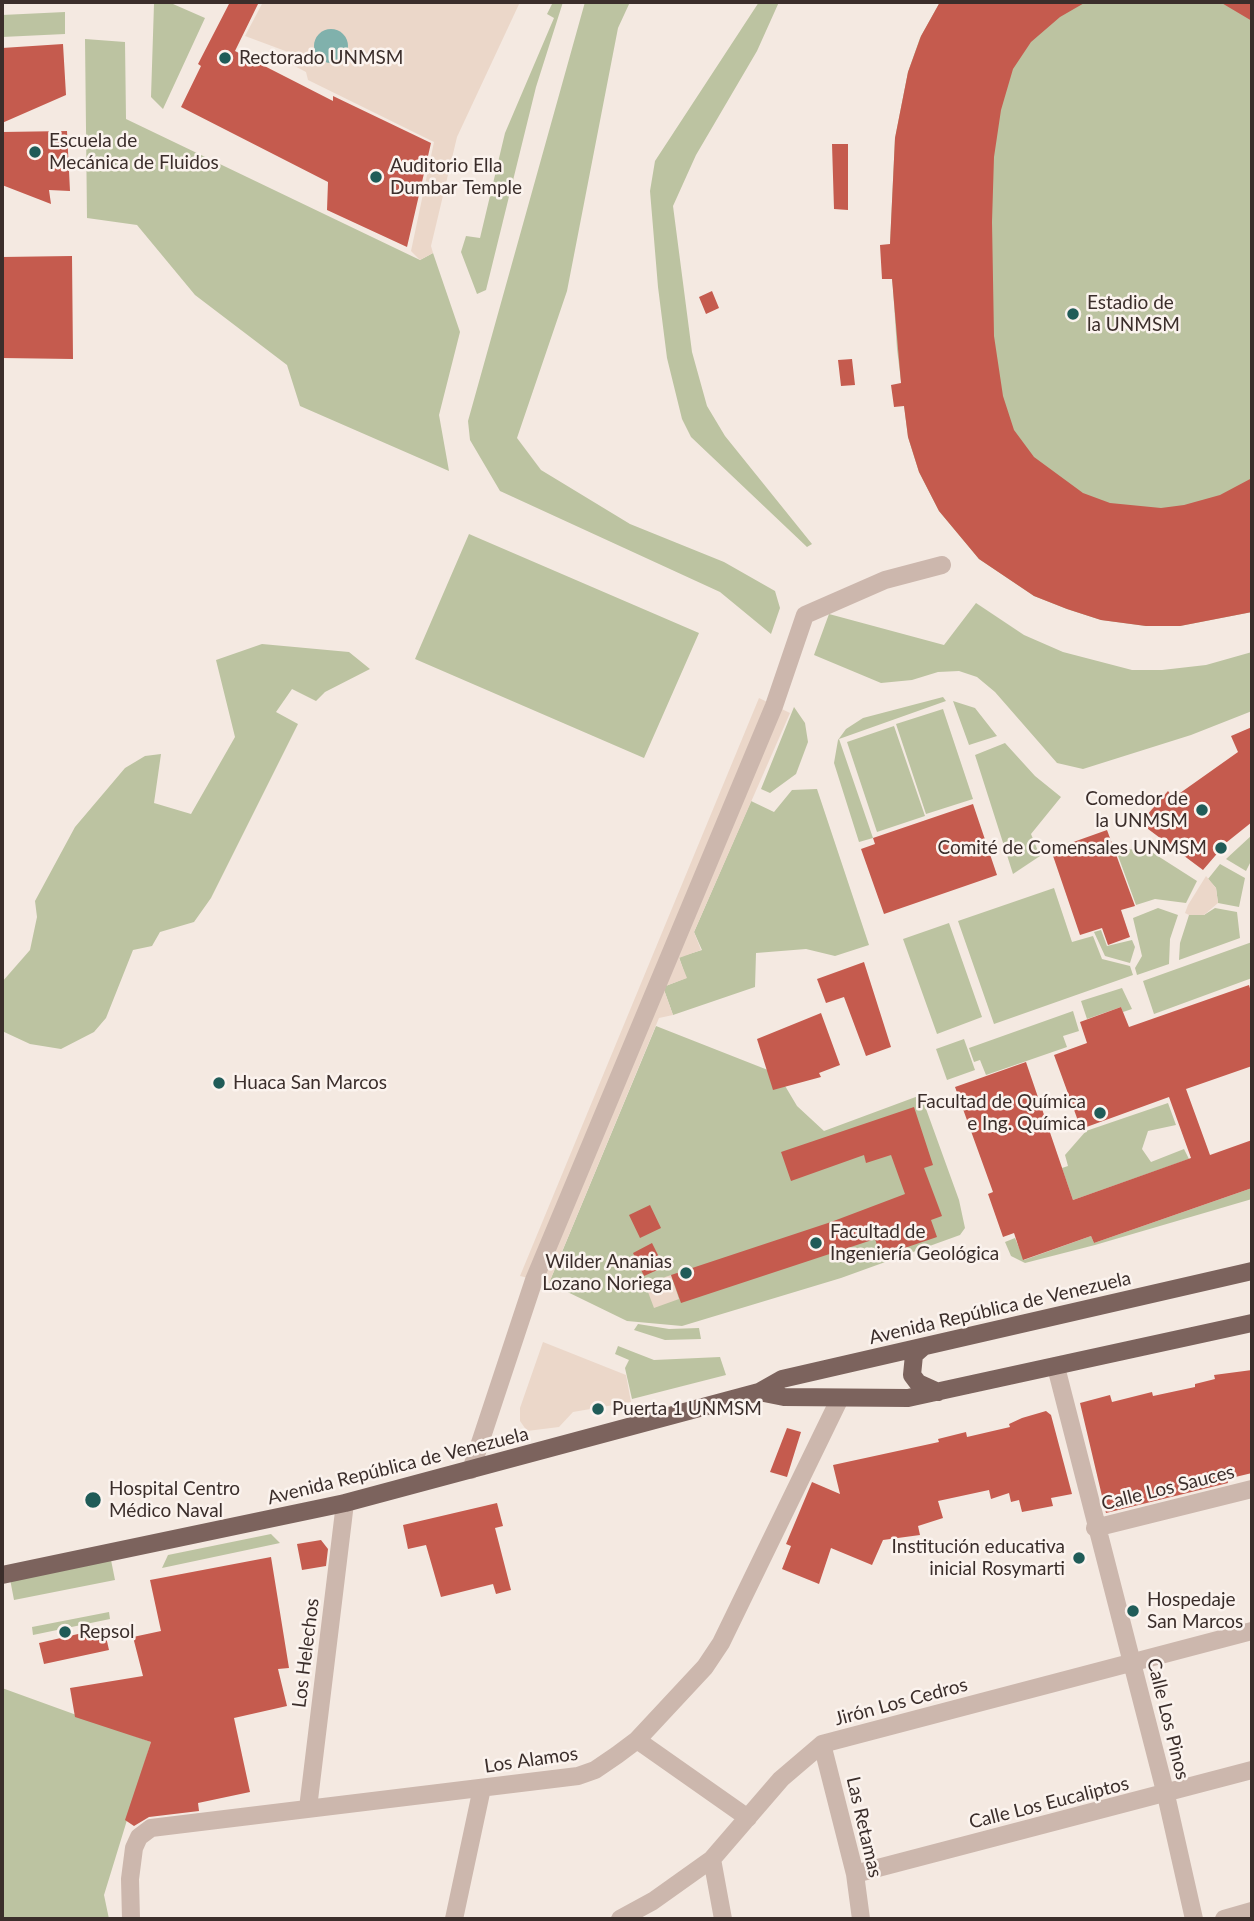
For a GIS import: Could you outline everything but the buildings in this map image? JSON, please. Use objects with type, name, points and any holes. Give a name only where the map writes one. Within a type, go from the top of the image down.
[{"type":"main road","name":"Avenida República de Venezuela","points":[[2,1575],[345,1503],[760,1392],[782,1379],[1252,1271]]},
{"type":"main road","name":"Avenida República de Venezuela","points":[[760,1392],[785,1397],[898,1399],[1252,1323]]},
{"type":"main road","points":[[922,1348],[914,1355],[912,1375],[918,1384],[938,1392]]},
{"type":"street","points":[[471,1470],[534,1280],[774,706],[805,615],[885,580],[942,565]]},
{"type":"street","name":"Calle Los Pinos","points":[[1056,1367],[1094,1528],[1166,1795],[1194,1919]]},
{"type":"street","name":"Los Alamos","points":[[131,1919],[132,1858],[139,1838],[147,1830],[584,1775],[637,1740],[705,1667],[721,1643],[840,1398]]},
{"type":"street","name":"Calle Los Sauces","points":[[1094,1528],[1252,1489]]},
{"type":"street","name":"Los Helechos","points":[[307,1808],[345,1503]]},
{"type":"street","name":"Jirón Los Cedros","points":[[620,1919],[653,1901],[712,1859],[781,1779],[822,1744],[1252,1631]]},
{"type":"street","points":[[637,1740],[748,1818]]},
{"type":"street","name":"Las Retamas","points":[[822,1744],[855,1874],[860,1919]]},
{"type":"street","name":"Calle Los Eucaliptos","points":[[855,1874],[1166,1795],[1252,1770]]},
{"type":"street","points":[[454,1919],[482,1788]]},
{"type":"street","points":[[712,1859],[723,1919]]},
{"type":"street","points":[[1224,1919],[1252,1911]]},
{"type":"green space","points":[[553,2],[563,2],[536,87],[486,290],[477,294],[461,252],[466,236],[480,238],[505,133],[554,18],[547,14]]},
{"type":"green space","points":[[585,2],[630,2],[618,28],[567,291],[517,438],[541,470],[630,524],[724,562],[775,591],[780,608],[771,634],[720,592],[500,491],[470,440],[468,421]]},
{"type":"green space","points":[[759,2],[779,2],[757,51],[696,155],[673,206],[692,352],[707,406],[725,436],[812,544],[807,547],[691,437],[682,419],[667,358],[658,287],[650,191],[655,161]]},
{"type":"green space","name":"Estadio de la UNMSM","points":[[940,2],[1252,2],[1252,612],[1180,626],[1146,626],[1101,620],[1034,596],[979,559],[939,511],[919,472],[908,437],[897,349],[890,244],[895,138],[908,72],[920,38]]},
{"type":"green space","points":[[154,4],[173,4],[205,18],[163,109],[151,97]]},
{"type":"green space","points":[[65,12],[65,34],[2,37],[2,15]]},
{"type":"green space","points":[[85,39],[125,42],[126,119],[420,260],[433,253],[460,332],[439,415],[449,471],[300,406],[287,365],[195,295],[137,225],[87,218]]},
{"type":"green space","points":[[469,534],[699,633],[644,758],[415,659]]},
{"type":"green space","points":[[976,603],[1024,635],[1063,652],[1132,670],[1206,665],[1252,652],[1252,711],[1191,735],[1083,769],[1057,763],[995,692],[977,677],[959,671],[938,672],[912,680],[881,683],[814,655],[829,614],[944,645]]},
{"type":"green space","points":[[262,644],[349,652],[370,669],[325,692],[316,701],[292,689],[276,712],[298,724],[211,898],[194,922],[160,932],[152,946],[133,950],[106,1018],[94,1032],[61,1049],[30,1044],[2,1031],[2,982],[30,950],[37,917],[35,901],[75,827],[125,768],[145,756],[161,754],[154,803],[191,814],[235,737],[216,660]]},
{"type":"green space","points":[[943,697],[946,701],[839,739],[873,838],[859,842],[834,763],[838,740],[846,729],[863,718]]},
{"type":"green space","points":[[953,701],[975,708],[997,736],[969,745]]},
{"type":"green space","points":[[794,707],[805,723],[808,742],[796,774],[770,793],[761,789]]},
{"type":"green space","points":[[943,709],[973,799],[926,814],[896,724]]},
{"type":"green space","points":[[894,726],[925,816],[877,832],[847,742]]},
{"type":"green space","points":[[1005,743],[1035,776],[1061,797],[1031,834],[1040,856],[1013,874],[975,755]]},
{"type":"green space","points":[[817,789],[869,945],[835,956],[806,949],[756,953],[755,987],[673,1015],[663,987],[686,978],[679,957],[702,950],[694,932],[751,801],[774,812],[792,790]]},
{"type":"green space","points":[[1252,835],[1252,859],[1246,871],[1226,859]]},
{"type":"green space","points":[[1128,849],[1150,851],[1197,881],[1186,903],[1155,899],[1136,905],[1117,853]]},
{"type":"green space","points":[[1220,864],[1245,878],[1239,907],[1218,903],[1216,888],[1208,879]]},
{"type":"green space","points":[[1054,888],[1072,942],[1093,936],[1102,959],[1130,966],[1133,975],[994,1024],[958,921]]},
{"type":"green space","points":[[1158,908],[1178,915],[1170,939],[1169,964],[1137,975],[1135,968],[1142,956],[1133,918]]},
{"type":"green space","points":[[1215,908],[1237,912],[1240,938],[1179,960],[1180,943],[1189,915],[1204,915]]},
{"type":"green space","points":[[949,923],[982,1017],[937,1034],[903,939]]},
{"type":"green space","points":[[1101,930],[1107,946],[1132,940],[1135,947],[1130,963],[1105,956],[1094,932]]},
{"type":"green space","points":[[1252,942],[1252,978],[1154,1014],[1143,981]]},
{"type":"green space","points":[[1122,988],[1132,1009],[1123,1012],[1121,1007],[1087,1019],[1081,1001]]},
{"type":"green space","points":[[1073,1011],[1079,1031],[1063,1036],[1067,1047],[986,1075],[980,1060],[974,1062],[969,1048]]},
{"type":"green space","points":[[656,1026],[778,1074],[797,1106],[824,1131],[921,1095],[959,1200],[965,1228],[960,1235],[841,1278],[682,1326],[627,1321],[549,1283]]},
{"type":"green space","points":[[964,1039],[975,1070],[947,1080],[936,1049]]},
{"type":"green space","points":[[1168,1103],[1176,1125],[1148,1131],[1142,1149],[1151,1162],[1184,1149],[1189,1159],[1073,1200],[1062,1168],[1068,1166],[1065,1155],[1086,1131]]},
{"type":"green space","points":[[1252,1188],[1252,1199],[1025,1263],[1011,1256],[1005,1242],[1015,1238],[1024,1260],[1091,1236],[1094,1243]]},
{"type":"green space","points":[[638,1324],[669,1329],[699,1328],[701,1339],[665,1340],[634,1330]]},
{"type":"green space","points":[[618,1346],[654,1360],[720,1357],[726,1375],[632,1399],[625,1368],[629,1360],[615,1354]]},
{"type":"green space","points":[[271,1534],[280,1543],[162,1568],[168,1555]]},
{"type":"green space","points":[[111,1560],[115,1580],[14,1600],[10,1579]]},
{"type":"green space","points":[[109,1612],[110,1619],[33,1635],[32,1627]]},
{"type":"green space","points":[[2,1688],[151,1742],[104,1895],[109,1919],[2,1919]]},
{"type":"shaded area","points":[[263,2],[520,2],[457,137],[431,246],[433,253],[420,260],[411,251],[434,142],[308,80],[306,72],[287,62],[288,52],[245,36]]},
{"type":"shaded area","points":[[759,698],[790,713],[694,932],[701,950],[679,958],[687,978],[663,987],[673,1015],[659,1018],[549,1283],[520,1276]]},
{"type":"shaded area","points":[[1206,876],[1216,888],[1218,903],[1204,915],[1185,913],[1188,905]]},
{"type":"shaded area","points":[[671,1275],[679,1299],[654,1308],[645,1284]]},
{"type":"shaded area","points":[[543,1342],[626,1375],[631,1402],[573,1412],[559,1427],[527,1431],[520,1421],[520,1408]]},
{"type":"water","points":[[331,29],[343,34],[348,46],[343,58],[331,63],[319,58],[314,46],[319,34]]},
{"type":"place","name":"Rectorado UNMSM","points":[[225,58]]},
{"type":"place","name":"Escuela de Mecánica de Fluidos","points":[[35,152]]},
{"type":"place","name":"Auditorio Ella Dumbar Temple","points":[[376,177]]},
{"type":"place","name":"Estadio de la UNMSM","points":[[1073,314]]},
{"type":"place","name":"Comedor de la UNMSM","points":[[1202,810]]},
{"type":"place","name":"Comité de Comensales UNMSM","points":[[1221,848]]},
{"type":"place","name":"Huaca San Marcos","points":[[219,1083]]},
{"type":"place","name":"Facultad de Química e Ing. Química","points":[[1100,1113]]},
{"type":"place","name":"Facultad de Ingeniería Geológica","points":[[816,1243]]},
{"type":"place","name":"Wilder Ananias Lozano Noriega","points":[[686,1273]]},
{"type":"place","name":"Puerta 1 UNMSM","points":[[598,1409]]},
{"type":"place","name":"Hospital Centro Médico Naval","points":[[93,1500]]},
{"type":"place","name":"Institución educativa inicial Rosymarti","points":[[1079,1558]]},
{"type":"place","name":"Hospedaje San Marcos","points":[[1133,1611]]},
{"type":"place","name":"Repsol","points":[[65,1632]]}]
